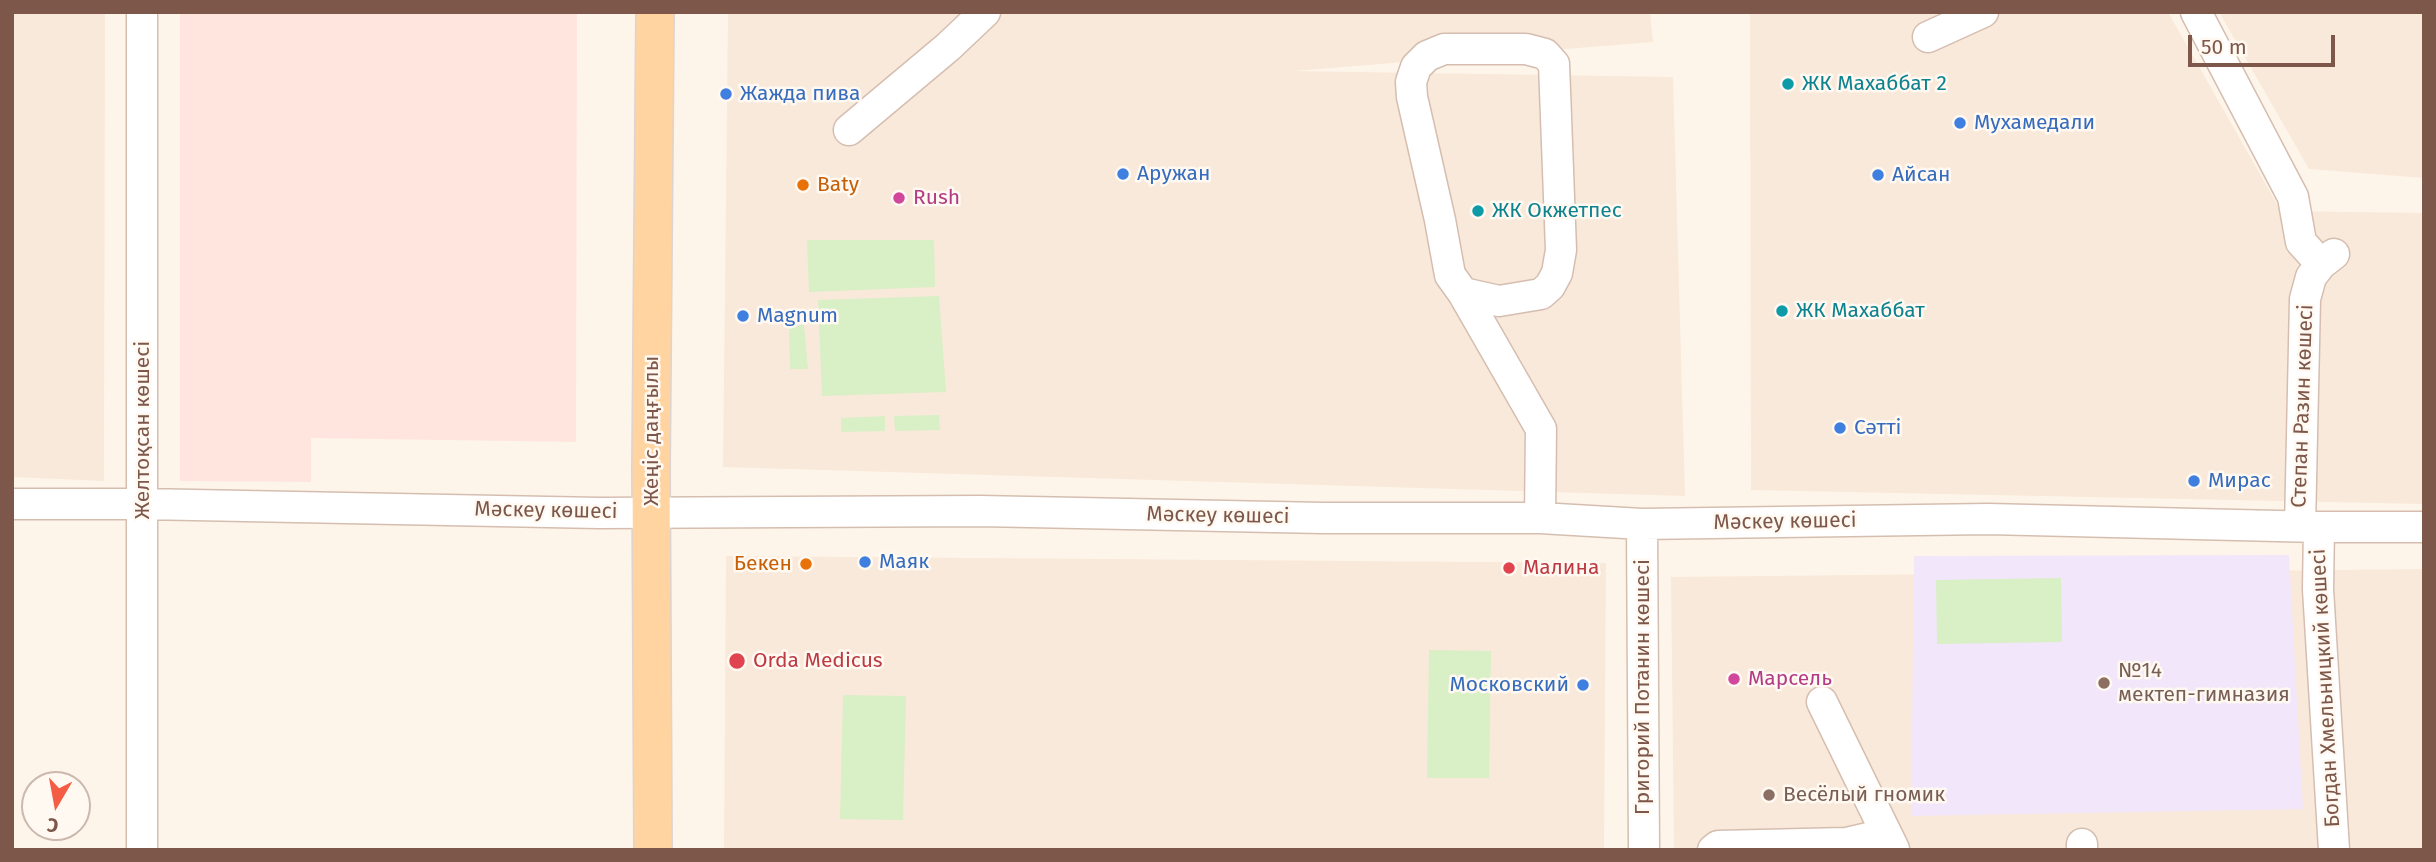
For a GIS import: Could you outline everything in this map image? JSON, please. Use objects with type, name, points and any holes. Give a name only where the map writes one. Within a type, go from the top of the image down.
[{"type":"main road","name":"Жеңіс даңғылы","points":[[653,850],[655,12]]},
{"type":"street","name":"Желтоқсан көшесі","points":[[142,12],[142,849]]},
{"type":"street","points":[[849,130],[948,47],[985,12]]},
{"type":"street","points":[[1928,37],[1983,12]]},
{"type":"street","name":"Степан Разин көшесі","points":[[2196,12],[2293,197],[2301,242],[2327,259],[2311,277],[2305,299],[2309,526]]},
{"type":"street","points":[[1463,293],[1499,300],[1541,294],[1557,274],[1561,250],[1554,64],[1545,54],[1526,49],[1444,49],[1427,56],[1416,67],[1411,82],[1450,275],[1541,429],[1540,518]]},
{"type":"street","name":"Мәскеу көшесі","points":[[12,504],[652,513],[980,511],[1323,518],[1540,518],[1642,524],[1988,519],[2424,527]]},
{"type":"street","name":"Григорий Потанин көшесі","points":[[1642,524],[1644,850]]},
{"type":"street","name":"Богдан Хмельницкий көшесі","points":[[2309,526],[2318,589],[2334,850]]},
{"type":"street","points":[[1713,850],[1718,846],[1890,842],[1822,702]]},
{"type":"shaded area","points":[[12,12],[105,12],[104,481],[12,477]]},
{"type":"shaded area","points":[[180,12],[577,12],[576,442],[311,438],[311,482],[180,481]]},
{"type":"shaded area","points":[[728,12],[1650,12],[1653,42],[1294,71],[1673,77],[1685,496],[723,467]]},
{"type":"shaded area","points":[[1750,12],[2168,12],[2281,211],[2424,213],[2424,504],[1751,490]]},
{"type":"shaded area","points":[[2219,12],[2424,12],[2424,178],[2309,169]]},
{"type":"shaded area","name":"№14 мектеп-гимназия","points":[[2289,555],[2303,809],[1911,816],[1914,556]]},
{"type":"shaded area","points":[[726,556],[1606,563],[1604,850],[724,850]]},
{"type":"shaded area","points":[[2424,569],[2424,850],[1674,850],[1671,577]]},
{"type":"green space","points":[[807,240],[934,240],[935,287],[809,292]]},
{"type":"green space","points":[[939,296],[946,392],[822,396],[818,300]]},
{"type":"green space","points":[[804,325],[808,369],[790,369],[789,326]]},
{"type":"green space","points":[[939,415],[940,430],[895,431],[894,416]]},
{"type":"green space","points":[[885,416],[885,431],[841,432],[841,418]]},
{"type":"green space","points":[[2061,578],[2062,642],[1937,644],[1936,580]]},
{"type":"green space","points":[[1429,650],[1491,651],[1489,778],[1427,778]]},
{"type":"green space","points":[[843,695],[906,696],[903,820],[840,819]]},
{"type":"place","name":"ЖК Махаббат 2","points":[[1788,84]]},
{"type":"place","name":"Жажда пива","points":[[726,94]]},
{"type":"place","name":"Мухамедали","points":[[1960,123]]},
{"type":"place","name":"Аружан","points":[[1123,174]]},
{"type":"place","name":"Айсан","points":[[1878,175]]},
{"type":"place","name":"Baty","points":[[803,185]]},
{"type":"place","name":"Rush","points":[[899,198]]},
{"type":"place","name":"ЖК Окжетпес","points":[[1478,211]]},
{"type":"place","name":"ЖК Махаббат","points":[[1782,311]]},
{"type":"place","name":"Magnum","points":[[743,316]]},
{"type":"place","name":"Сәтті","points":[[1840,428]]},
{"type":"place","name":"Мирас","points":[[2194,481]]},
{"type":"place","name":"Маяк","points":[[865,562]]},
{"type":"place","name":"Бекен","points":[[806,564]]},
{"type":"place","name":"Малина","points":[[1509,568]]},
{"type":"place","name":"Orda Medicus","points":[[737,661]]},
{"type":"place","name":"Марсель","points":[[1734,679]]},
{"type":"place","name":"№14 мектеп-гимназия","points":[[2104,683]]},
{"type":"place","name":"Московский","points":[[1583,685]]},
{"type":"place","name":"Весёлый гномик","points":[[1769,795]]}]
